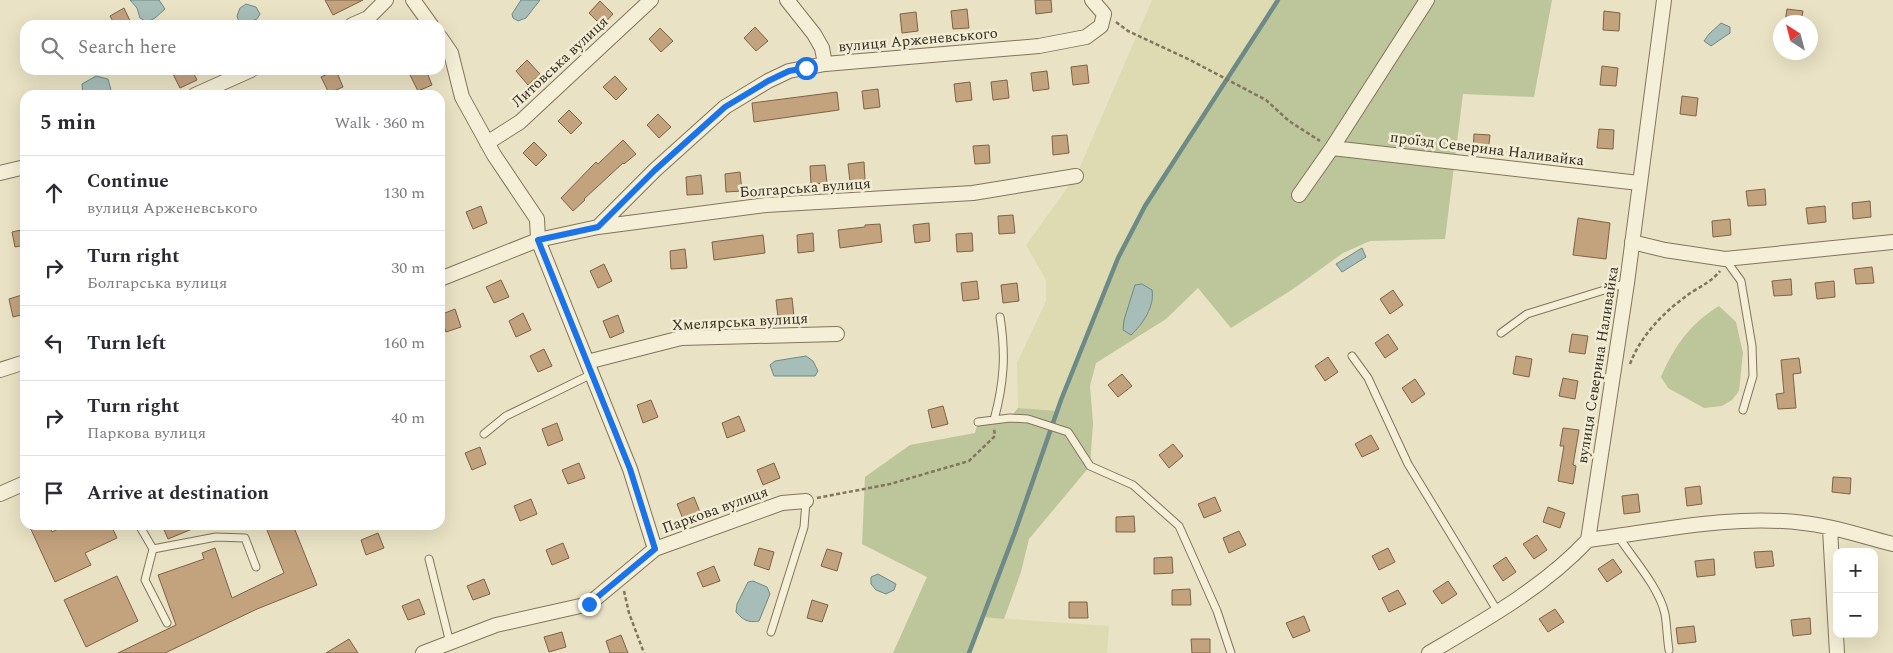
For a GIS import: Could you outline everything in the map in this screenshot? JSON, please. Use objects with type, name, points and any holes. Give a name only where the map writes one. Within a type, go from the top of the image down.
[{"type":"street","points":[[363,20],[368,18],[386,0]]},
{"type":"street","points":[[414,0],[428,20]]},
{"type":"street","name":"Литовська вулиця","points":[[487,143],[520,122],[652,0]]},
{"type":"street","points":[[787,0],[814,34],[822,48],[824,64]]},
{"type":"street","points":[[1092,0],[1104,14]]},
{"type":"street","points":[[1299,195],[1332,148],[1426,0]]},
{"type":"street","name":"вулиця Северина Наливайка","points":[[1588,540],[1627,283],[1664,0]]},
{"type":"street","name":"вулиця Арженевського","points":[[598,227],[655,170],[725,107],[768,81],[789,71],[824,64],[1039,46],[1086,36],[1101,26],[1104,14]]},
{"type":"street","points":[[445,44],[451,53],[462,97],[487,143],[537,219],[538,240],[630,469],[655,549]]},
{"type":"street","points":[[206,90],[240,75]]},
{"type":"street","name":"проїзд Северина Наливайка","points":[[1332,148],[1639,183]]},
{"type":"street","points":[[0,173],[20,168]]},
{"type":"street","name":"Болгарська вулиця","points":[[445,277],[538,240],[598,227],[766,205],[973,193],[1076,176]]},
{"type":"street","points":[[1632,242],[1665,250],[1725,259],[1893,242]]},
{"type":"street","name":"Хмелярська вулиця","points":[[589,368],[680,338],[837,334]]},
{"type":"street","points":[[0,370],[20,364]]},
{"type":"street","points":[[0,494],[20,484]]},
{"type":"street","name":"Паркова вулиця","points":[[424,653],[447,647],[496,625],[589,604],[655,549],[782,503],[806,500]]},
{"type":"street","points":[[1429,653],[1498,612],[1568,562],[1588,540],[1716,523],[1758,520],[1805,523],[1893,544]]},
{"type":"street","points":[[1830,529],[1837,653]]},
{"type":"lane","points":[[1725,259],[1741,281],[1752,346],[1753,376],[1743,410]]},
{"type":"lane","points":[[1501,333],[1527,314],[1627,283]]},
{"type":"lane","points":[[994,420],[1004,373],[1005,344],[1000,317]]},
{"type":"lane","points":[[1352,356],[1368,378],[1408,464],[1498,612]]},
{"type":"lane","points":[[484,434],[506,416],[589,368]]},
{"type":"lane","points":[[978,422],[1010,418],[1028,419],[1068,432],[1090,466],[1133,485],[1179,526],[1217,611],[1231,653]]},
{"type":"lane","points":[[771,632],[804,527],[806,500]]},
{"type":"lane","points":[[142,530],[153,550],[145,580],[168,623]]},
{"type":"lane","points":[[1618,536],[1656,592],[1665,615],[1668,650]]},
{"type":"lane","points":[[153,550],[216,537],[245,538],[256,567]]},
{"type":"lane","points":[[429,559],[447,647]]},
{"type":"path","points":[[1104,14],[1128,31],[1192,61],[1266,100],[1289,121],[1332,148]]},
{"type":"path","points":[[1629,366],[1642,341],[1656,324],[1686,296],[1711,281],[1719,272],[1725,259]]},
{"type":"path","points":[[806,500],[890,484],[970,461],[994,436],[994,420]]},
{"type":"path","points":[[622,577],[629,613],[644,653]]},
{"type":"shaded area","points":[[1152,0],[1278,0],[1145,206],[1118,258],[1058,411],[1018,408],[1017,363],[1046,301],[1046,280],[1026,245],[1076,176]]},
{"type":"shaded area","points":[[982,617],[1109,626],[1107,653],[969,653]]},
{"type":"green space","points":[[1278,0],[1552,0],[1534,97],[1463,94],[1445,239],[1370,241],[1343,253],[1293,289],[1231,328],[1198,288],[1166,319],[1096,363],[1090,386],[1093,423],[1090,466],[1029,539],[1021,572],[1004,619],[982,617],[969,653],[893,653],[927,577],[862,544],[865,477],[910,445],[975,433],[978,422],[1010,418],[1018,408],[1058,411],[1118,258],[1145,206]]},
{"type":"green space","points":[[1719,306],[1736,322],[1743,353],[1739,391],[1732,400],[1722,406],[1704,408],[1668,388],[1661,377],[1684,336],[1700,320]]},
{"type":"water","points":[[130,0],[159,0],[165,9],[155,18],[144,20],[140,18],[137,8]]},
{"type":"water","points":[[521,0],[540,0],[526,18],[518,21],[513,18],[512,14]]},
{"type":"water","points":[[246,4],[256,7],[260,14],[254,20],[238,20],[237,16],[240,8]]},
{"type":"water","points":[[1721,23],[1730,27],[1730,33],[1711,46],[1704,41]]},
{"type":"water","points":[[96,76],[108,79],[111,90],[83,90],[82,84]]},
{"type":"water","points":[[1362,248],[1366,257],[1342,272],[1336,264]]},
{"type":"water","points":[[1142,284],[1152,290],[1152,302],[1144,320],[1131,335],[1123,330],[1124,320],[1135,285]]},
{"type":"water","points":[[806,356],[813,361],[818,371],[815,376],[774,376],[770,365],[775,361]]},
{"type":"water","points":[[878,574],[896,584],[894,590],[886,594],[876,590],[871,584],[871,577]]},
{"type":"water","points":[[753,581],[767,587],[770,594],[759,621],[752,622],[743,619],[736,612],[737,604],[748,582]]},
{"type":"building","points":[[325,0],[363,0],[333,15]]},
{"type":"building","points":[[1035,0],[1051,0],[1052,12],[1036,14]]},
{"type":"building","points":[[600,1],[613,14],[602,26],[589,13]]},
{"type":"building","points":[[124,8],[130,20],[112,20],[110,16]]},
{"type":"building","points":[[967,9],[969,28],[953,29],[951,11]]},
{"type":"building","points":[[1787,9],[1803,11],[1802,15],[1786,15]]},
{"type":"building","points":[[1604,11],[1620,13],[1619,31],[1603,30]]},
{"type":"building","points":[[916,12],[918,31],[902,33],[900,14]]},
{"type":"building","points":[[755,27],[768,41],[756,51],[744,38]]},
{"type":"building","points":[[660,28],[673,41],[661,52],[649,39]]},
{"type":"building","points":[[527,60],[540,74],[528,85],[516,71]]},
{"type":"building","points":[[1087,65],[1089,83],[1073,85],[1071,67]]},
{"type":"building","points":[[1602,66],[1618,68],[1616,86],[1600,85]]},
{"type":"building","points":[[1047,71],[1049,89],[1033,91],[1031,73]]},
{"type":"building","points":[[174,75],[194,75],[197,80],[180,88]]},
{"type":"building","points":[[338,75],[343,87],[336,90],[328,90],[321,77]]},
{"type":"building","points":[[410,75],[428,75],[432,85],[418,90]]},
{"type":"building","points":[[615,76],[627,89],[616,100],[603,87]]},
{"type":"building","points":[[1007,80],[1009,98],[993,100],[991,82]]},
{"type":"building","points":[[970,82],[972,100],[956,102],[954,84]]},
{"type":"building","points":[[878,89],[880,107],[864,109],[862,91]]},
{"type":"building","points":[[837,92],[839,110],[754,122],[752,103]]},
{"type":"building","points":[[1682,96],[1698,98],[1696,116],[1680,114]]},
{"type":"building","points":[[569,110],[582,123],[571,134],[558,121]]},
{"type":"building","points":[[658,114],[671,127],[659,138],[647,125]]},
{"type":"building","points":[[1599,129],[1614,130],[1613,149],[1597,148]]},
{"type":"building","points":[[1474,134],[1490,135],[1488,153],[1473,152]]},
{"type":"building","points":[[1067,135],[1069,153],[1053,155],[1052,136]]},
{"type":"building","points":[[623,140],[636,154],[623,163],[573,211],[561,198],[596,162],[598,164]]},
{"type":"building","points":[[534,142],[547,155],[536,166],[523,153]]},
{"type":"building","points":[[989,145],[990,163],[975,164],[973,146]]},
{"type":"building","points":[[864,162],[865,180],[850,182],[848,164]]},
{"type":"building","points":[[825,165],[827,183],[811,184],[810,166]]},
{"type":"building","points":[[740,172],[742,191],[726,192],[725,174]]},
{"type":"building","points":[[701,175],[703,194],[687,195],[686,177]]},
{"type":"building","points":[[1765,189],[1766,205],[1748,206],[1746,191]]},
{"type":"building","points":[[1870,201],[1871,217],[1853,219],[1852,203]]},
{"type":"building","points":[[481,206],[487,223],[473,229],[466,212]]},
{"type":"building","points":[[1825,206],[1826,222],[1808,224],[1806,208]]},
{"type":"building","points":[[1013,215],[1015,233],[999,234],[998,216]]},
{"type":"building","points":[[1578,218],[1610,223],[1606,259],[1573,255]]},
{"type":"building","points":[[1730,219],[1731,235],[1713,237],[1712,221]]},
{"type":"building","points":[[929,223],[930,241],[915,243],[913,225]]},
{"type":"building","points":[[880,224],[882,242],[840,248],[838,230]]},
{"type":"building","points":[[20,230],[20,246],[15,247],[12,232]]},
{"type":"building","points":[[813,233],[814,251],[798,253],[797,235]]},
{"type":"building","points":[[972,233],[973,251],[957,252],[956,234]]},
{"type":"building","points":[[763,235],[765,253],[714,260],[712,242]]},
{"type":"building","points":[[685,249],[687,268],[671,269],[670,251]]},
{"type":"building","points":[[604,264],[612,281],[598,288],[590,271]]},
{"type":"building","points":[[1872,267],[1874,283],[1856,284],[1854,269]]},
{"type":"building","points":[[1791,279],[1792,295],[1774,296],[1772,281]]},
{"type":"building","points":[[501,280],[509,297],[494,303],[486,287]]},
{"type":"building","points":[[977,281],[979,299],[963,301],[961,283]]},
{"type":"building","points":[[1834,281],[1835,297],[1817,299],[1815,283]]},
{"type":"building","points":[[1017,283],[1019,301],[1003,303],[1001,285]]},
{"type":"building","points":[[1393,290],[1403,305],[1390,314],[1380,299]]},
{"type":"building","points":[[20,296],[20,315],[13,317],[9,299]]},
{"type":"building","points":[[792,298],[794,316],[778,318],[776,300]]},
{"type":"building","points":[[455,309],[461,327],[446,332],[445,313]]},
{"type":"building","points":[[523,313],[531,330],[516,337],[509,321]]},
{"type":"building","points":[[618,315],[624,332],[610,338],[603,321]]},
{"type":"building","points":[[1388,334],[1398,349],[1385,358],[1375,343]]},
{"type":"building","points":[[1572,334],[1588,336],[1585,354],[1569,352]]},
{"type":"building","points":[[544,349],[552,366],[538,372],[530,356]]},
{"type":"building","points":[[1516,356],[1532,359],[1529,377],[1513,374]]},
{"type":"building","points":[[1328,357],[1338,372],[1325,381],[1315,366]]},
{"type":"building","points":[[1799,358],[1801,373],[1793,374],[1796,408],[1778,409],[1776,394],[1784,393],[1781,360]]},
{"type":"building","points":[[1122,374],[1132,386],[1118,397],[1108,385]]},
{"type":"building","points":[[1563,378],[1578,381],[1575,399],[1559,396]]},
{"type":"building","points":[[1415,379],[1425,394],[1412,403],[1402,388]]},
{"type":"building","points":[[651,400],[658,417],[643,423],[637,405]]},
{"type":"building","points":[[943,406],[948,424],[932,428],[928,410]]},
{"type":"building","points":[[739,416],[745,431],[727,438],[722,423]]},
{"type":"building","points":[[557,423],[563,440],[548,446],[542,429]]},
{"type":"building","points":[[1563,428],[1579,430],[1573,465],[1576,466],[1573,484],[1558,481],[1564,446],[1560,446]]},
{"type":"building","points":[[1371,435],[1379,449],[1362,457],[1355,444]]},
{"type":"building","points":[[1173,444],[1183,456],[1169,468],[1159,455]]},
{"type":"building","points":[[480,447],[486,464],[472,470],[465,453]]},
{"type":"building","points":[[579,463],[585,478],[568,484],[562,470]]},
{"type":"building","points":[[774,463],[780,478],[763,485],[757,470]]},
{"type":"building","points":[[1833,477],[1851,478],[1850,494],[1832,492]]},
{"type":"building","points":[[1700,486],[1702,504],[1687,506],[1685,488]]},
{"type":"building","points":[[1638,494],[1640,512],[1624,514],[1622,496]]},
{"type":"building","points":[[694,497],[700,512],[683,519],[677,504]]},
{"type":"building","points":[[1215,497],[1221,511],[1204,518],[1198,504]]},
{"type":"building","points":[[531,499],[537,514],[520,521],[514,506]]},
{"type":"building","points":[[1548,507],[1565,513],[1560,528],[1543,522]]},
{"type":"building","points":[[1134,516],[1135,532],[1116,532],[1116,517]]},
{"type":"building","points":[[31,530],[51,530],[52,532],[56,530],[113,530],[117,538],[85,553],[91,565],[55,582]]},
{"type":"building","points":[[164,530],[190,530],[168,539]]},
{"type":"building","points":[[267,530],[295,530],[317,585],[257,609],[165,653],[118,653],[176,625],[158,575],[204,559],[202,553],[215,548],[232,598],[284,573]]},
{"type":"building","points":[[1239,531],[1246,545],[1229,553],[1223,538]]},
{"type":"building","points":[[378,533],[384,548],[366,555],[361,540]]},
{"type":"building","points":[[1537,535],[1547,550],[1534,559],[1523,544]]},
{"type":"building","points":[[563,543],[569,558],[552,565],[546,550]]},
{"type":"building","points":[[759,548],[774,552],[769,570],[754,565]]},
{"type":"building","points":[[1388,548],[1395,562],[1379,570],[1372,556]]},
{"type":"building","points":[[827,549],[842,553],[837,571],[821,566]]},
{"type":"building","points":[[1772,551],[1774,566],[1756,568],[1754,552]]},
{"type":"building","points":[[1172,557],[1173,573],[1154,574],[1154,558]]},
{"type":"building","points":[[1506,557],[1516,572],[1503,581],[1493,566]]},
{"type":"building","points":[[1613,559],[1622,572],[1607,582],[1598,569]]},
{"type":"building","points":[[1714,559],[1715,575],[1697,577],[1695,561]]},
{"type":"building","points":[[714,566],[720,581],[703,587],[697,573]]},
{"type":"building","points":[[117,576],[138,621],[86,647],[64,600]]},
{"type":"building","points":[[484,579],[490,594],[473,600],[467,586]]},
{"type":"building","points":[[1448,581],[1457,594],[1442,604],[1433,591]]},
{"type":"building","points":[[1190,589],[1191,605],[1172,605],[1172,590]]},
{"type":"building","points":[[1398,590],[1406,604],[1389,612],[1382,598]]},
{"type":"building","points":[[419,599],[425,614],[408,620],[402,606]]},
{"type":"building","points":[[812,600],[828,605],[822,622],[807,618]]},
{"type":"building","points":[[1069,602],[1087,602],[1088,618],[1069,618]]},
{"type":"building","points":[[1555,609],[1564,622],[1548,632],[1539,619]]},
{"type":"building","points":[[1304,616],[1310,631],[1293,638],[1286,623]]},
{"type":"building","points":[[1810,618],[1811,634],[1793,636],[1791,620]]},
{"type":"building","points":[[1694,626],[1696,642],[1678,644],[1676,628]]},
{"type":"building","points":[[562,632],[566,647],[549,652],[544,637]]},
{"type":"building","points":[[621,635],[628,653],[610,653],[606,641]]},
{"type":"building","points":[[349,639],[358,653],[326,653]]},
{"type":"building","points":[[1191,639],[1210,639],[1210,653],[1192,653]]},
{"type":"waterway","points":[[969,653],[1015,532],[1061,400],[1118,258],[1145,206],[1278,0]]},
{"type":"route","points":[[589,604],[655,549],[630,469],[538,240],[598,227],[655,170],[725,107],[768,81],[789,71],[806,68]]}]
